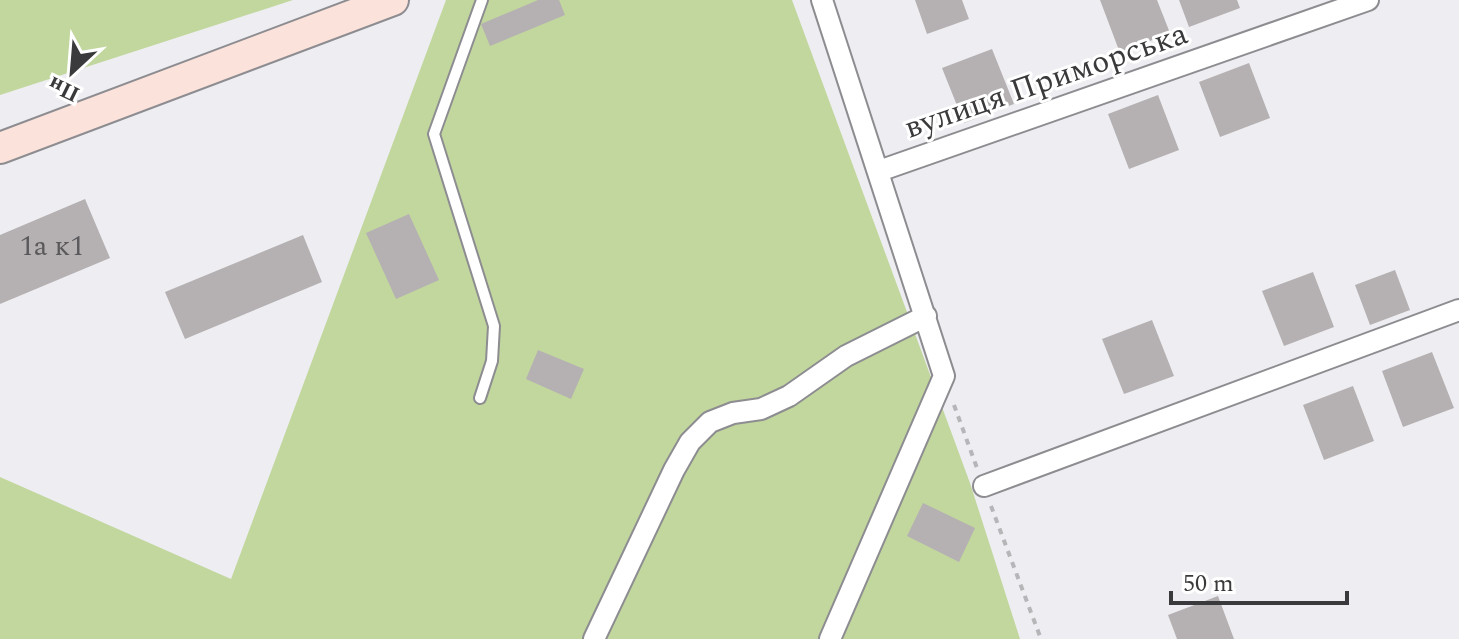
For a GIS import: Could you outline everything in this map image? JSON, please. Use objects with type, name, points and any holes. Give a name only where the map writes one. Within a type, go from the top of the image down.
[{"type":"street","points":[[0,148],[393,0]]},
{"type":"street","points":[[822,0],[944,376],[830,639]]},
{"type":"street","name":"вулиця Приморська","points":[[879,171],[1368,0]]},
{"type":"street","points":[[984,486],[1459,310]]},
{"type":"street","points":[[594,639],[674,470],[690,442],[710,422],[761,409],[789,396],[846,356],[926,316]]},
{"type":"lane","points":[[480,398],[492,361],[494,326],[434,134],[482,0]]},
{"type":"green space","points":[[0,0],[293,0],[0,95]]},
{"type":"green space","points":[[446,0],[792,0],[970,483],[1020,639],[0,639],[0,477],[231,579]]},
{"type":"building","points":[[538,0],[559,0],[565,15],[490,46],[481,24]]},
{"type":"building","points":[[915,0],[962,0],[969,19],[927,34]]},
{"type":"building","points":[[1100,0],[1157,0],[1170,33],[1120,53]]},
{"type":"building","points":[[1179,0],[1237,0],[1240,8],[1189,27]]},
{"type":"building","points":[[992,49],[1014,104],[964,123],[942,68]]},
{"type":"building","points":[[1249,63],[1270,118],[1220,137],[1199,82]]},
{"type":"building","points":[[1158,95],[1179,150],[1129,169],[1108,114]]},
{"type":"building","points":[[85,199],[110,258],[0,304],[0,235]]},
{"type":"building","points":[[409,214],[439,280],[396,299],[366,233]]},
{"type":"building","points":[[303,235],[322,282],[185,339],[165,292]]},
{"type":"building","points":[[1395,270],[1410,310],[1370,325],[1355,285]]},
{"type":"building","points":[[1313,272],[1334,327],[1284,346],[1262,291]]},
{"type":"building","points":[[1152,320],[1174,376],[1124,394],[1102,339]]},
{"type":"building","points":[[538,350],[584,369],[571,399],[526,379]]},
{"type":"building","points":[[1432,352],[1454,408],[1403,427],[1382,371]]},
{"type":"building","points":[[1353,386],[1374,441],[1324,460],[1303,405]]},
{"type":"building","points":[[923,503],[975,528],[959,562],[907,536]]},
{"type":"building","points":[[1218,596],[1234,639],[1177,639],[1168,615]]}]
